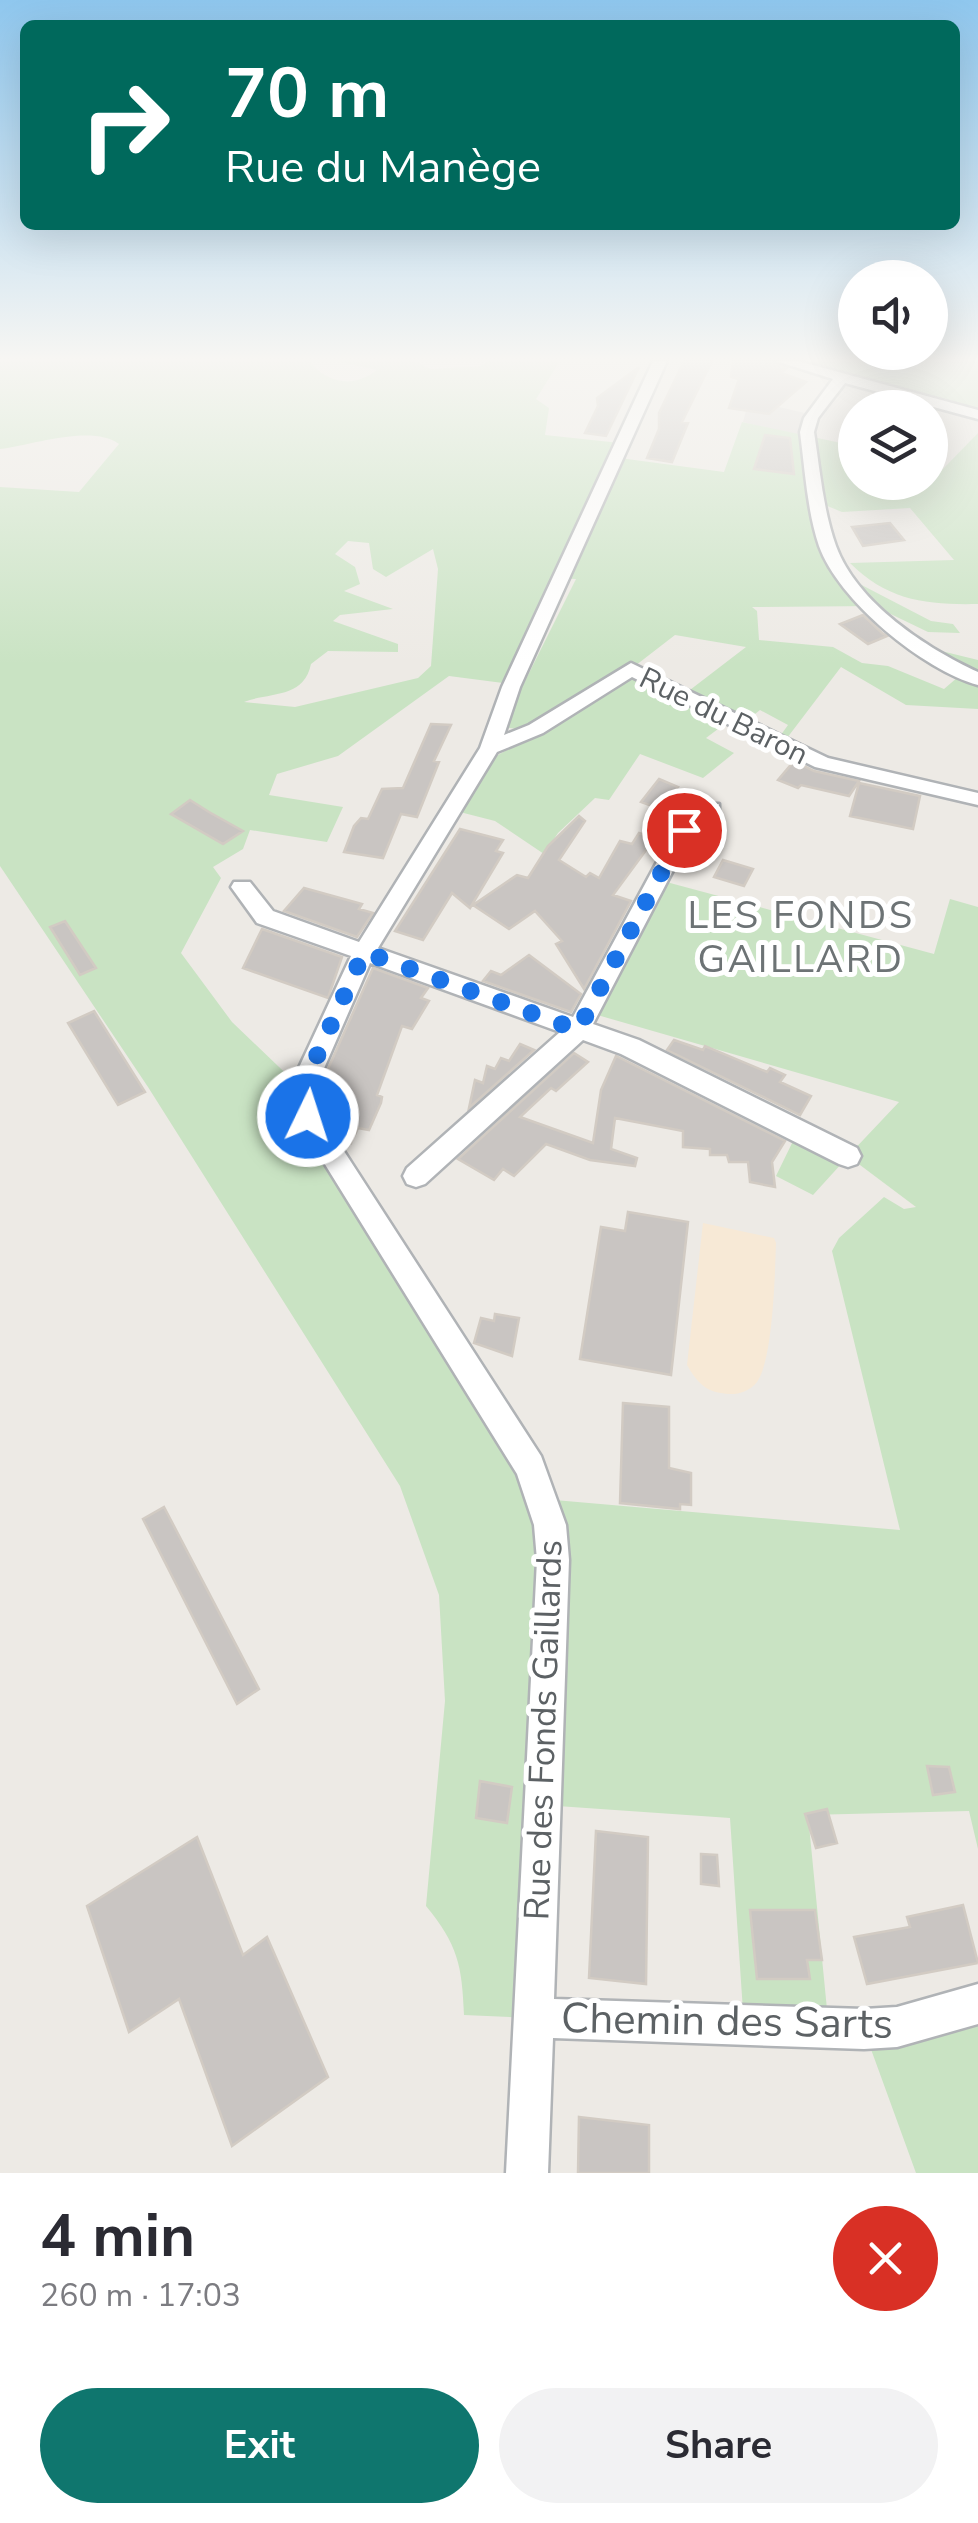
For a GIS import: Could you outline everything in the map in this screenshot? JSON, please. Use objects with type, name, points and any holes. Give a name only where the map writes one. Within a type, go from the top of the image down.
[{"type":"street","name":"Rue des Fonds Gaillards","points":[[526,2173],[552,1575],[550,1525],[530,1467],[302,1104],[302,1089],[364,952],[490,748],[504,702],[614,462]]},
{"type":"street","points":[[813,462],[829,552],[873,607],[933,656],[978,679]]},
{"type":"street","name":"Rue du Baron","points":[[490,748],[536,729],[631,669],[822,763],[974,798]]},
{"type":"street","points":[[416,1176],[578,1030],[684,830],[712,809]]},
{"type":"street","points":[[242,887],[265,917],[630,1047],[848,1156]]},
{"type":"street","name":"Chemin des Sarts","points":[[533,2018],[864,2030],[897,2027],[978,2004]]},
{"type":"green space","points":[[104,462],[652,462],[724,472],[727,462],[838,462],[838,500],[948,500],[948,464],[978,462],[978,604],[909,598],[879,586],[850,563],[954,560],[910,508],[842,512],[820,503],[852,580],[931,621],[953,624],[960,633],[928,632],[874,606],[752,607],[757,611],[759,640],[833,647],[862,663],[888,666],[944,689],[958,677],[929,648],[978,660],[978,709],[906,705],[841,667],[784,742],[778,739],[788,725],[760,710],[745,722],[734,717],[706,738],[734,753],[703,778],[640,754],[609,800],[595,798],[558,833],[544,854],[495,821],[452,810],[498,755],[539,732],[502,727],[576,579],[553,578],[503,683],[449,676],[338,756],[277,774],[269,795],[343,807],[327,842],[250,830],[243,849],[213,867],[221,878],[181,953],[232,1022],[302,1089],[543,1499],[900,1530],[832,1251],[839,1238],[884,1197],[904,1209],[916,1207],[848,1156],[899,1102],[587,1012],[659,880],[934,954],[950,899],[978,907],[978,1849],[969,1811],[808,1815],[829,2030],[744,2026],[730,1818],[543,1805],[533,2018],[464,2015],[462,1982],[452,1944],[426,1906],[445,1701],[439,1595],[400,1486],[148,1087],[0,866],[0,487],[79,492]],"holes":[[[348,541],[369,543],[373,569],[386,577],[433,549],[438,569],[431,666],[418,678],[295,707],[244,702],[293,689],[307,675],[311,664],[328,651],[398,652],[398,644],[333,621],[340,615],[393,609],[344,591],[360,584],[355,567],[335,554]],[[675,635],[746,647],[686,693],[631,669]]]},
{"type":"green space","points":[[795,1137],[843,1162],[813,1195],[776,1176]]},
{"type":"green space","points":[[978,2004],[978,2173],[916,2173],[864,2030]]},
{"type":"sand","points":[[703,1223],[774,1238],[776,1243],[767,1355],[757,1382],[736,1394],[705,1387],[687,1365]]},
{"type":"building","points":[[756,462],[793,462],[794,474],[754,469]]},
{"type":"building","points":[[890,523],[904,540],[863,546],[852,527]]},
{"type":"building","points":[[863,615],[887,636],[868,644],[840,624]]},
{"type":"building","points":[[431,724],[451,725],[434,761],[439,762],[417,817],[401,814],[383,858],[344,852],[354,826],[361,818],[368,819],[382,789],[403,788]]},
{"type":"building","points":[[794,761],[814,771],[859,781],[849,796],[801,785],[798,788],[778,780]]},
{"type":"building","points":[[659,779],[678,787],[674,792],[697,806],[682,816],[664,805],[660,809],[641,802]]},
{"type":"building","points":[[859,783],[920,796],[913,829],[850,816]]},
{"type":"building","points":[[190,800],[243,831],[223,844],[171,814]]},
{"type":"building","points":[[579,816],[585,821],[559,860],[586,877],[590,873],[599,878],[620,841],[632,844],[639,833],[655,838],[613,895],[631,901],[584,989],[556,944],[562,941],[535,911],[509,929],[473,905],[517,875],[528,878],[548,846]]},
{"type":"building","points":[[460,829],[503,840],[496,851],[503,853],[470,908],[452,893],[423,940],[395,931]]},
{"type":"building","points":[[723,860],[753,869],[744,886],[714,877]]},
{"type":"building","points":[[304,888],[362,904],[359,909],[373,913],[357,937],[284,911]]},
{"type":"building","points":[[65,921],[96,968],[80,975],[50,927]]},
{"type":"building","points":[[262,929],[342,957],[328,998],[243,968]]},
{"type":"building","points":[[529,955],[581,994],[571,1012],[483,981],[491,971],[501,975]]},
{"type":"building","points":[[373,968],[428,988],[421,998],[429,1001],[412,1029],[402,1026],[377,1095],[382,1097],[381,1103],[369,1130],[358,1128],[351,1143],[337,1133],[344,1110],[322,1104],[319,1089]]},
{"type":"building","points":[[94,1011],[145,1092],[118,1105],[68,1023]]},
{"type":"building","points":[[674,1040],[703,1050],[705,1046],[767,1072],[770,1068],[785,1075],[780,1082],[811,1096],[800,1115],[667,1050]]},
{"type":"building","points":[[520,1044],[534,1050],[469,1108],[475,1080],[483,1083],[487,1066],[495,1069],[501,1058],[509,1061]]},
{"type":"building","points":[[574,1053],[588,1062],[556,1091],[551,1088],[520,1117],[593,1143],[601,1090],[616,1056],[785,1141],[772,1162],[775,1187],[750,1182],[748,1162],[729,1162],[727,1155],[710,1155],[710,1149],[683,1147],[683,1131],[615,1118],[611,1149],[637,1158],[635,1166],[590,1160],[546,1144],[514,1176],[503,1169],[494,1180],[458,1159]]},
{"type":"building","points":[[628,1212],[688,1222],[671,1375],[580,1359],[601,1227],[625,1231]]},
{"type":"building","points":[[495,1314],[519,1318],[512,1356],[474,1343],[481,1318],[494,1321]]},
{"type":"building","points":[[623,1403],[669,1407],[669,1468],[691,1473],[691,1505],[680,1504],[680,1509],[620,1503]]},
{"type":"building","points":[[164,1507],[259,1689],[237,1704],[143,1519]]},
{"type":"building","points":[[927,1766],[949,1767],[955,1792],[933,1795]]},
{"type":"building","points":[[480,1781],[512,1787],[507,1823],[476,1818]]},
{"type":"building","points":[[827,1809],[837,1843],[816,1848],[805,1814]]},
{"type":"building","points":[[596,1831],[648,1837],[646,1984],[589,1978]]},
{"type":"building","points":[[197,1837],[243,1955],[267,1937],[328,2077],[232,2146],[179,1999],[129,2032],[87,1906]]},
{"type":"building","points":[[701,1854],[717,1855],[719,1886],[701,1884]]},
{"type":"building","points":[[963,1905],[978,1963],[867,1984],[854,1937],[910,1927],[907,1917]]},
{"type":"building","points":[[750,1910],[815,1910],[822,1960],[807,1960],[810,1979],[757,1979]]},
{"type":"building","points":[[579,2117],[649,2125],[649,2173],[578,2173]]},
{"type":"district","name":"LES FONDS GAILLARD","points":[[801,937]]},
{"type":"route","points":[[308,1116],[302,1104],[302,1089],[364,952],[578,1030],[684,830]]}]
